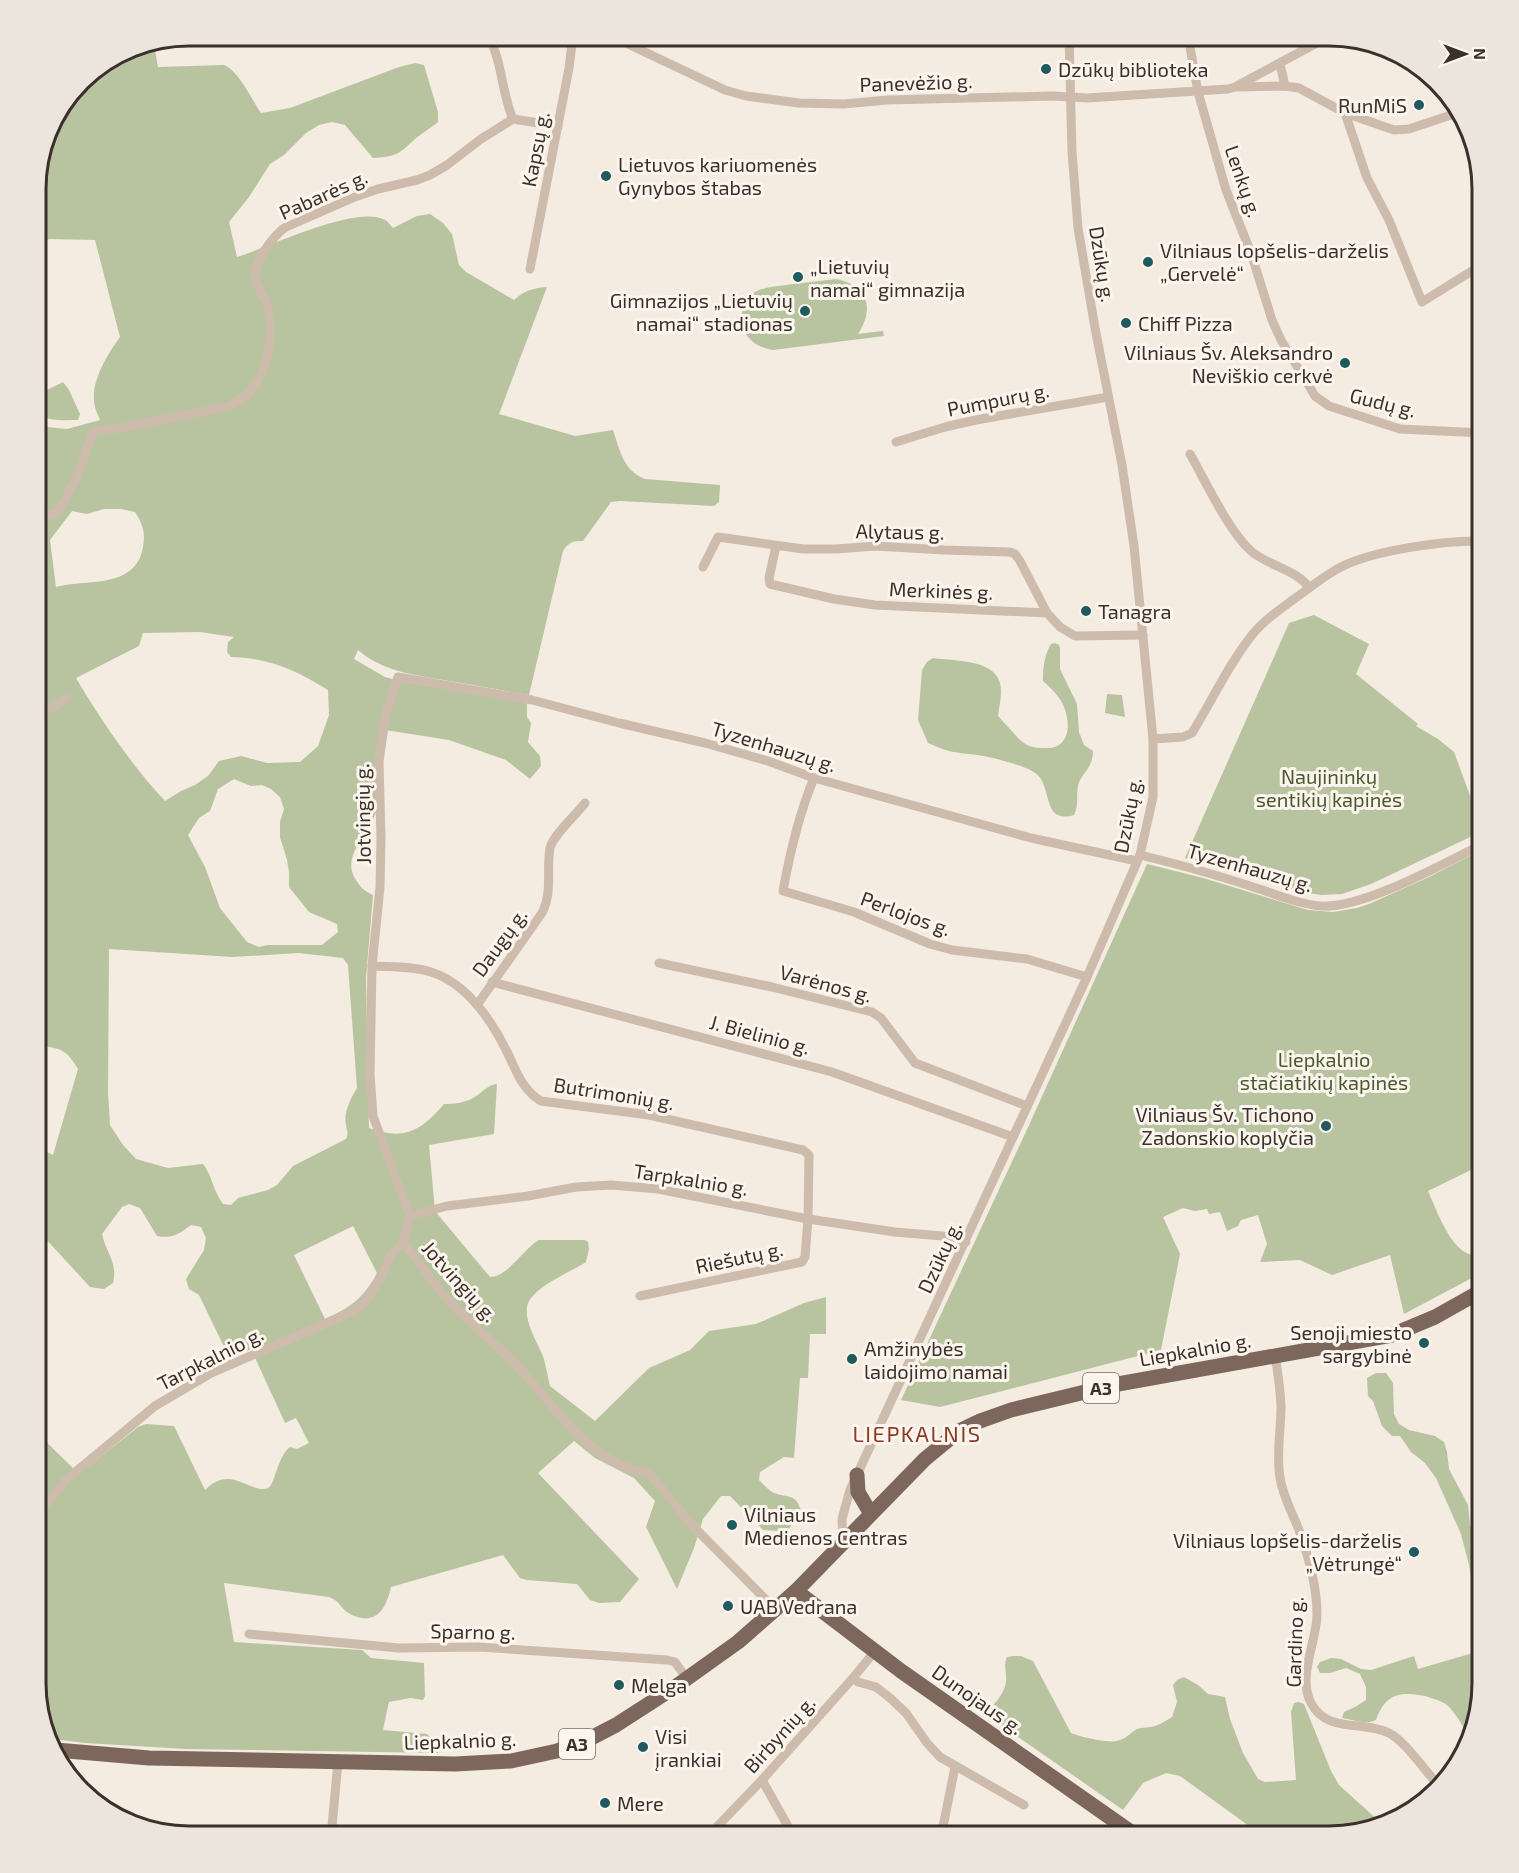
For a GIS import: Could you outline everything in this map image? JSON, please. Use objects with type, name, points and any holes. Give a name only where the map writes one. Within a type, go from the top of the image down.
[{"type":"main road","name":"Liepkalnio g.","points":[[63,1751],[149,1758],[485,1763],[535,1757],[557,1751],[616,1725],[721,1655],[796,1591],[948,1438],[980,1421],[1029,1405],[1118,1384],[1392,1335],[1435,1317],[1472,1296]]},
{"type":"main road","points":[[857,1475],[858,1492],[871,1514]]},
{"type":"main road","name":"Dunojaus g.","points":[[796,1591],[875,1651],[1122,1826]]},
{"type":"street","points":[[492,46],[499,62],[508,109],[513,120],[558,126]]},
{"type":"street","name":"Kapsų g.","points":[[530,269],[572,46]]},
{"type":"street","name":"Panevėžio g.","points":[[633,46],[724,90],[776,101],[824,104],[907,99],[1110,97],[1198,92],[1235,87],[1285,86],[1299,88],[1345,113],[1381,126],[1401,130],[1451,115]]},
{"type":"street","name":"Dzūkų g.","points":[[843,1543],[843,1512],[857,1475],[1088,977],[1138,858],[1153,797],[1154,739],[1134,546],[1122,465],[1078,228],[1072,152],[1069,47]]},
{"type":"street","name":"Lenkų g.","points":[[1190,47],[1198,92],[1226,190],[1253,260],[1272,320],[1281,340],[1315,396]]},
{"type":"street","name":"Panevėžio g.","points":[[1235,87],[1310,47]]},
{"type":"street","points":[[1280,64],[1285,86]]},
{"type":"street","points":[[1345,113],[1366,178],[1389,220],[1422,302],[1472,271]]},
{"type":"street","name":"Pabarės g.","points":[[47,516],[58,512],[77,477],[93,431],[119,428],[226,406],[238,402],[250,392],[261,376],[267,360],[269,338],[267,303],[255,280],[255,273],[263,253],[284,228],[355,197],[430,175],[481,139],[513,120]]},
{"type":"street","name":"Gudų g.","points":[[1315,396],[1329,406],[1400,429],[1472,432]]},
{"type":"street","name":"Pumpurų g.","points":[[896,442],[976,420],[1108,398]]},
{"type":"street","points":[[1190,454],[1219,506],[1246,546],[1268,563],[1305,582],[1309,588]]},
{"type":"street","name":"Alytaus g.","points":[[703,567],[718,537],[803,549],[875,546],[1010,552],[1015,554],[1020,561],[1047,613]]},
{"type":"street","points":[[1154,739],[1177,738],[1192,733],[1253,633],[1280,609],[1341,567],[1358,559],[1435,544],[1472,542]]},
{"type":"street","name":"Merkinės g.","points":[[776,546],[769,578],[770,584],[834,599],[874,605],[1047,613]]},
{"type":"street","points":[[1047,613],[1060,627],[1075,636],[1143,635]]},
{"type":"street","name":"Tyzenhauzų g.","points":[[398,677],[532,700],[705,743],[768,761],[814,778],[1031,838],[1197,870],[1322,906],[1351,903],[1411,879],[1472,849]]},
{"type":"street","name":"Jotvingių g.","points":[[398,677],[386,713],[378,761],[380,887],[372,966],[370,1074],[373,1116],[410,1216],[403,1242],[456,1308],[520,1369],[576,1434],[609,1461],[636,1472],[649,1473],[691,1524],[776,1610]]},
{"type":"street","points":[[47,710],[67,698]]},
{"type":"street","name":"Perlojos g.","points":[[814,778],[801,812],[789,856],[783,891],[854,912],[930,944],[952,950],[1028,959],[1088,977]]},
{"type":"street","name":"Daugų g.","points":[[477,1005],[542,914],[547,903],[550,880],[550,848],[555,837],[585,803]]},
{"type":"street","name":"Varėnos g.","points":[[659,963],[772,987],[872,1012],[881,1018],[915,1063],[1027,1106]]},
{"type":"street","name":"Butrimonių g.","points":[[372,966],[429,971],[444,977],[460,988],[477,1005],[498,1035],[528,1092],[542,1101],[649,1115],[803,1149],[809,1155],[808,1219]]},
{"type":"street","name":"J. Bielinio g.","points":[[492,982],[832,1072],[1013,1137]]},
{"type":"street","name":"Tarpkalnio g.","points":[[410,1216],[447,1206],[521,1197],[576,1187],[611,1185],[658,1189],[808,1219],[896,1232],[954,1237],[966,1242]]},
{"type":"street","name":"Riešutų g.","points":[[640,1296],[802,1262],[805,1257],[808,1219]]},
{"type":"street","name":"Tarpkalnio g.","points":[[46,1505],[67,1479],[155,1406],[211,1373],[348,1314],[362,1305],[383,1274],[390,1256],[403,1242]]},
{"type":"street","name":"Gardino g.","points":[[1275,1356],[1281,1406],[1278,1462],[1282,1492],[1306,1549],[1317,1602],[1317,1618],[1307,1674],[1307,1690],[1311,1704],[1331,1722],[1374,1728],[1389,1733],[1434,1781]]},
{"type":"street","name":"Sparno g.","points":[[249,1634],[399,1648],[480,1647],[668,1660],[675,1662],[687,1679]]},
{"type":"street","name":"Birbynių g.","points":[[716,1826],[762,1780],[875,1651]]},
{"type":"street","points":[[853,1678],[858,1682],[876,1687],[890,1698],[906,1713],[934,1752],[955,1767],[1024,1805]]},
{"type":"street","points":[[333,1826],[338,1762]]},
{"type":"street","points":[[943,1826],[955,1767]]},
{"type":"street","points":[[762,1780],[788,1826]]},
{"type":"green space","points":[[155,50],[158,67],[224,65],[240,79],[261,113],[290,108],[399,67],[415,63],[424,65],[438,112],[438,122],[397,154],[373,158],[345,125],[332,122],[319,125],[306,133],[284,155],[270,164],[249,197],[229,222],[237,257],[311,229],[352,218],[369,216],[383,219],[393,228],[417,216],[430,214],[443,223],[452,234],[459,265],[466,272],[514,300],[529,290],[547,287],[499,414],[575,436],[613,430],[627,465],[645,479],[720,485],[719,502],[714,506],[611,502],[583,541],[573,542],[567,546],[563,551],[529,695],[391,669],[368,658],[358,650],[354,659],[385,677],[403,682],[527,703],[527,717],[531,723],[528,742],[540,756],[541,766],[530,779],[506,760],[449,740],[379,729],[376,812],[353,854],[351,863],[358,883],[365,891],[373,895],[366,978],[369,1128],[392,1134],[411,1131],[428,1121],[444,1104],[466,1101],[497,1084],[494,1134],[429,1145],[435,1211],[490,1277],[497,1276],[509,1268],[539,1240],[585,1240],[588,1242],[586,1262],[542,1287],[531,1298],[528,1305],[530,1328],[544,1359],[550,1386],[595,1421],[649,1368],[690,1350],[709,1331],[756,1324],[804,1303],[826,1297],[826,1334],[810,1334],[808,1378],[800,1378],[794,1458],[784,1457],[760,1472],[759,1480],[772,1492],[797,1501],[801,1511],[789,1529],[763,1530],[730,1496],[721,1496],[703,1519],[677,1589],[646,1527],[655,1501],[634,1478],[595,1458],[574,1441],[538,1473],[639,1579],[620,1602],[599,1603],[590,1600],[577,1584],[520,1578],[503,1555],[391,1587],[382,1610],[374,1617],[368,1618],[359,1618],[350,1614],[329,1597],[224,1583],[234,1642],[362,1650],[371,1658],[424,1663],[425,1696],[423,1700],[410,1698],[389,1702],[383,1730],[427,1734],[437,1744],[438,1753],[186,1749],[85,1743],[58,1740],[51,1721],[46,1684],[46,1442],[79,1474],[138,1427],[146,1424],[174,1426],[205,1490],[214,1482],[223,1479],[232,1479],[261,1489],[268,1488],[290,1447],[297,1449],[309,1443],[296,1418],[285,1423],[251,1349],[230,1359],[199,1295],[189,1289],[186,1279],[204,1250],[206,1238],[201,1227],[191,1225],[175,1235],[157,1236],[140,1208],[129,1204],[122,1207],[102,1234],[114,1269],[113,1283],[104,1289],[90,1287],[46,1239],[46,1152],[53,1155],[78,1069],[61,1050],[46,1046],[47,427],[67,429],[100,420],[94,398],[97,379],[120,337],[95,240],[47,240],[47,180],[51,152],[57,135],[76,102],[88,88],[126,61]],"holes":[[[104,509],[135,512],[143,531],[144,541],[136,564],[128,572],[118,577],[56,587],[50,540],[72,511],[87,514]],[[200,632],[234,637],[228,642],[227,652],[231,657],[282,666],[328,690],[329,715],[318,746],[300,762],[267,763],[241,756],[219,761],[208,776],[165,801],[118,742],[76,678],[139,646],[143,633]],[[234,779],[251,786],[262,785],[280,797],[284,809],[280,822],[280,837],[287,860],[289,887],[309,912],[337,924],[338,932],[322,945],[259,947],[247,942],[220,908],[205,867],[188,835],[199,818],[210,811],[218,789]],[[109,949],[232,957],[299,953],[343,958],[348,965],[357,1088],[350,1101],[345,1120],[348,1134],[346,1139],[293,1166],[277,1185],[268,1190],[238,1198],[231,1205],[223,1204],[203,1164],[168,1168],[136,1159],[123,1145],[110,1125],[108,1093]],[[353,1226],[377,1273],[356,1301],[325,1319],[294,1255]]]},
{"type":"green space","name":"Gimnazijos „Lietuvių namai“ stadionas","points":[[836,279],[855,286],[862,292],[865,299],[866,315],[858,334],[883,331],[884,336],[773,350],[756,344],[746,334],[742,323],[742,312],[744,303],[754,293],[769,287]]},
{"type":"green space","points":[[63,382],[80,414],[78,420],[47,418],[47,390]]},
{"type":"green space","name":"Naujininkų sentikių kapinės","points":[[1314,615],[1369,644],[1356,674],[1418,724],[1416,726],[1454,752],[1472,801],[1472,836],[1371,884],[1342,894],[1321,895],[1303,892],[1185,858],[1289,623]]},
{"type":"green space","points":[[1055,643],[1060,648],[1060,669],[1077,704],[1079,732],[1084,745],[1093,751],[1089,767],[1078,786],[1076,811],[1074,815],[1063,816],[1056,814],[1051,808],[1039,776],[1032,771],[1001,760],[944,750],[928,743],[918,720],[922,670],[927,662],[933,658],[972,663],[990,669],[996,675],[1001,691],[998,716],[1017,737],[1032,747],[1055,747],[1066,737],[1068,721],[1059,698],[1043,681],[1047,653],[1051,644]]},
{"type":"green space","points":[[1107,694],[1122,695],[1125,717],[1105,713]]},
{"type":"green space","name":"Liepkalnio stačiatikių kapinės","points":[[1472,855],[1472,1169],[1428,1191],[1448,1234],[1464,1251],[1472,1255],[1472,1278],[1404,1314],[1390,1255],[1332,1275],[1300,1260],[1260,1262],[1267,1244],[1258,1215],[1241,1220],[1238,1226],[1227,1231],[1220,1212],[1209,1214],[1207,1209],[1195,1211],[1183,1208],[1163,1217],[1180,1254],[1161,1350],[940,1407],[901,1400],[1147,864],[1203,878],[1308,910],[1333,912],[1369,904]]},
{"type":"green space","points":[[1376,1373],[1386,1373],[1393,1383],[1394,1414],[1399,1424],[1409,1430],[1435,1436],[1444,1442],[1449,1469],[1468,1505],[1472,1527],[1472,1582],[1461,1534],[1436,1478],[1425,1463],[1411,1452],[1400,1436],[1392,1436],[1382,1426],[1373,1401],[1368,1396],[1367,1378]]},
{"type":"green space","points":[[1472,1653],[1471,1703],[1465,1730],[1447,1705],[1425,1696],[1408,1694],[1394,1696],[1389,1700],[1376,1720],[1359,1722],[1342,1718],[1344,1712],[1366,1700],[1366,1687],[1360,1674],[1346,1668],[1330,1673],[1320,1673],[1317,1667],[1320,1662],[1331,1658],[1341,1659],[1361,1669],[1371,1670],[1414,1656],[1418,1669]]},
{"type":"green space","points":[[1021,1656],[1033,1661],[1071,1733],[1107,1741],[1117,1741],[1137,1729],[1155,1726],[1172,1717],[1177,1702],[1173,1685],[1184,1677],[1208,1694],[1225,1697],[1230,1719],[1243,1753],[1258,1779],[1265,1782],[1296,1780],[1291,1712],[1294,1703],[1304,1704],[1339,1785],[1376,1819],[1349,1825],[1249,1826],[1180,1776],[1166,1773],[1143,1783],[1123,1810],[985,1714],[1004,1690],[1007,1657]]},
{"type":"place","name":"Dzūkų biblioteka","points":[[1046,69]]},
{"type":"place","name":"RunMiS","points":[[1419,105]]},
{"type":"place","name":"Lietuvos kariuomenės Gynybos štabas","points":[[606,176]]},
{"type":"place","name":"Vilniaus lopšelis-darželis „Gervelė“","points":[[1148,262]]},
{"type":"place","name":"„Lietuvių namai“ gimnazija","points":[[798,277]]},
{"type":"place","name":"Gimnazijos „Lietuvių namai“ stadionas","points":[[805,311]]},
{"type":"place","name":"Chiff Pizza","points":[[1126,323]]},
{"type":"place","name":"Vilniaus Šv. Aleksandro Neviškio cerkvė","points":[[1345,363]]},
{"type":"place","name":"Tanagra","points":[[1086,611]]},
{"type":"place","name":"Vilniaus Šv. Tichono Zadonskio koplyčia","points":[[1326,1126]]},
{"type":"place","name":"Senoji miesto sargybinė","points":[[1424,1343]]},
{"type":"place","name":"Amžinybės laidojimo namai","points":[[852,1359]]},
{"type":"place","name":"Vilniaus Medienos Centras","points":[[732,1525]]},
{"type":"place","name":"Vilniaus lopšelis-darželis „Vėtrungė“","points":[[1414,1552]]},
{"type":"place","name":"UAB Vedrana","points":[[728,1606]]},
{"type":"place","name":"Melga","points":[[619,1685]]},
{"type":"place","name":"Visi įrankiai","points":[[643,1747]]},
{"type":"place","name":"Mere","points":[[605,1803]]},
{"type":"district","name":"LIEPKALNIS","points":[[917,1433]]}]
